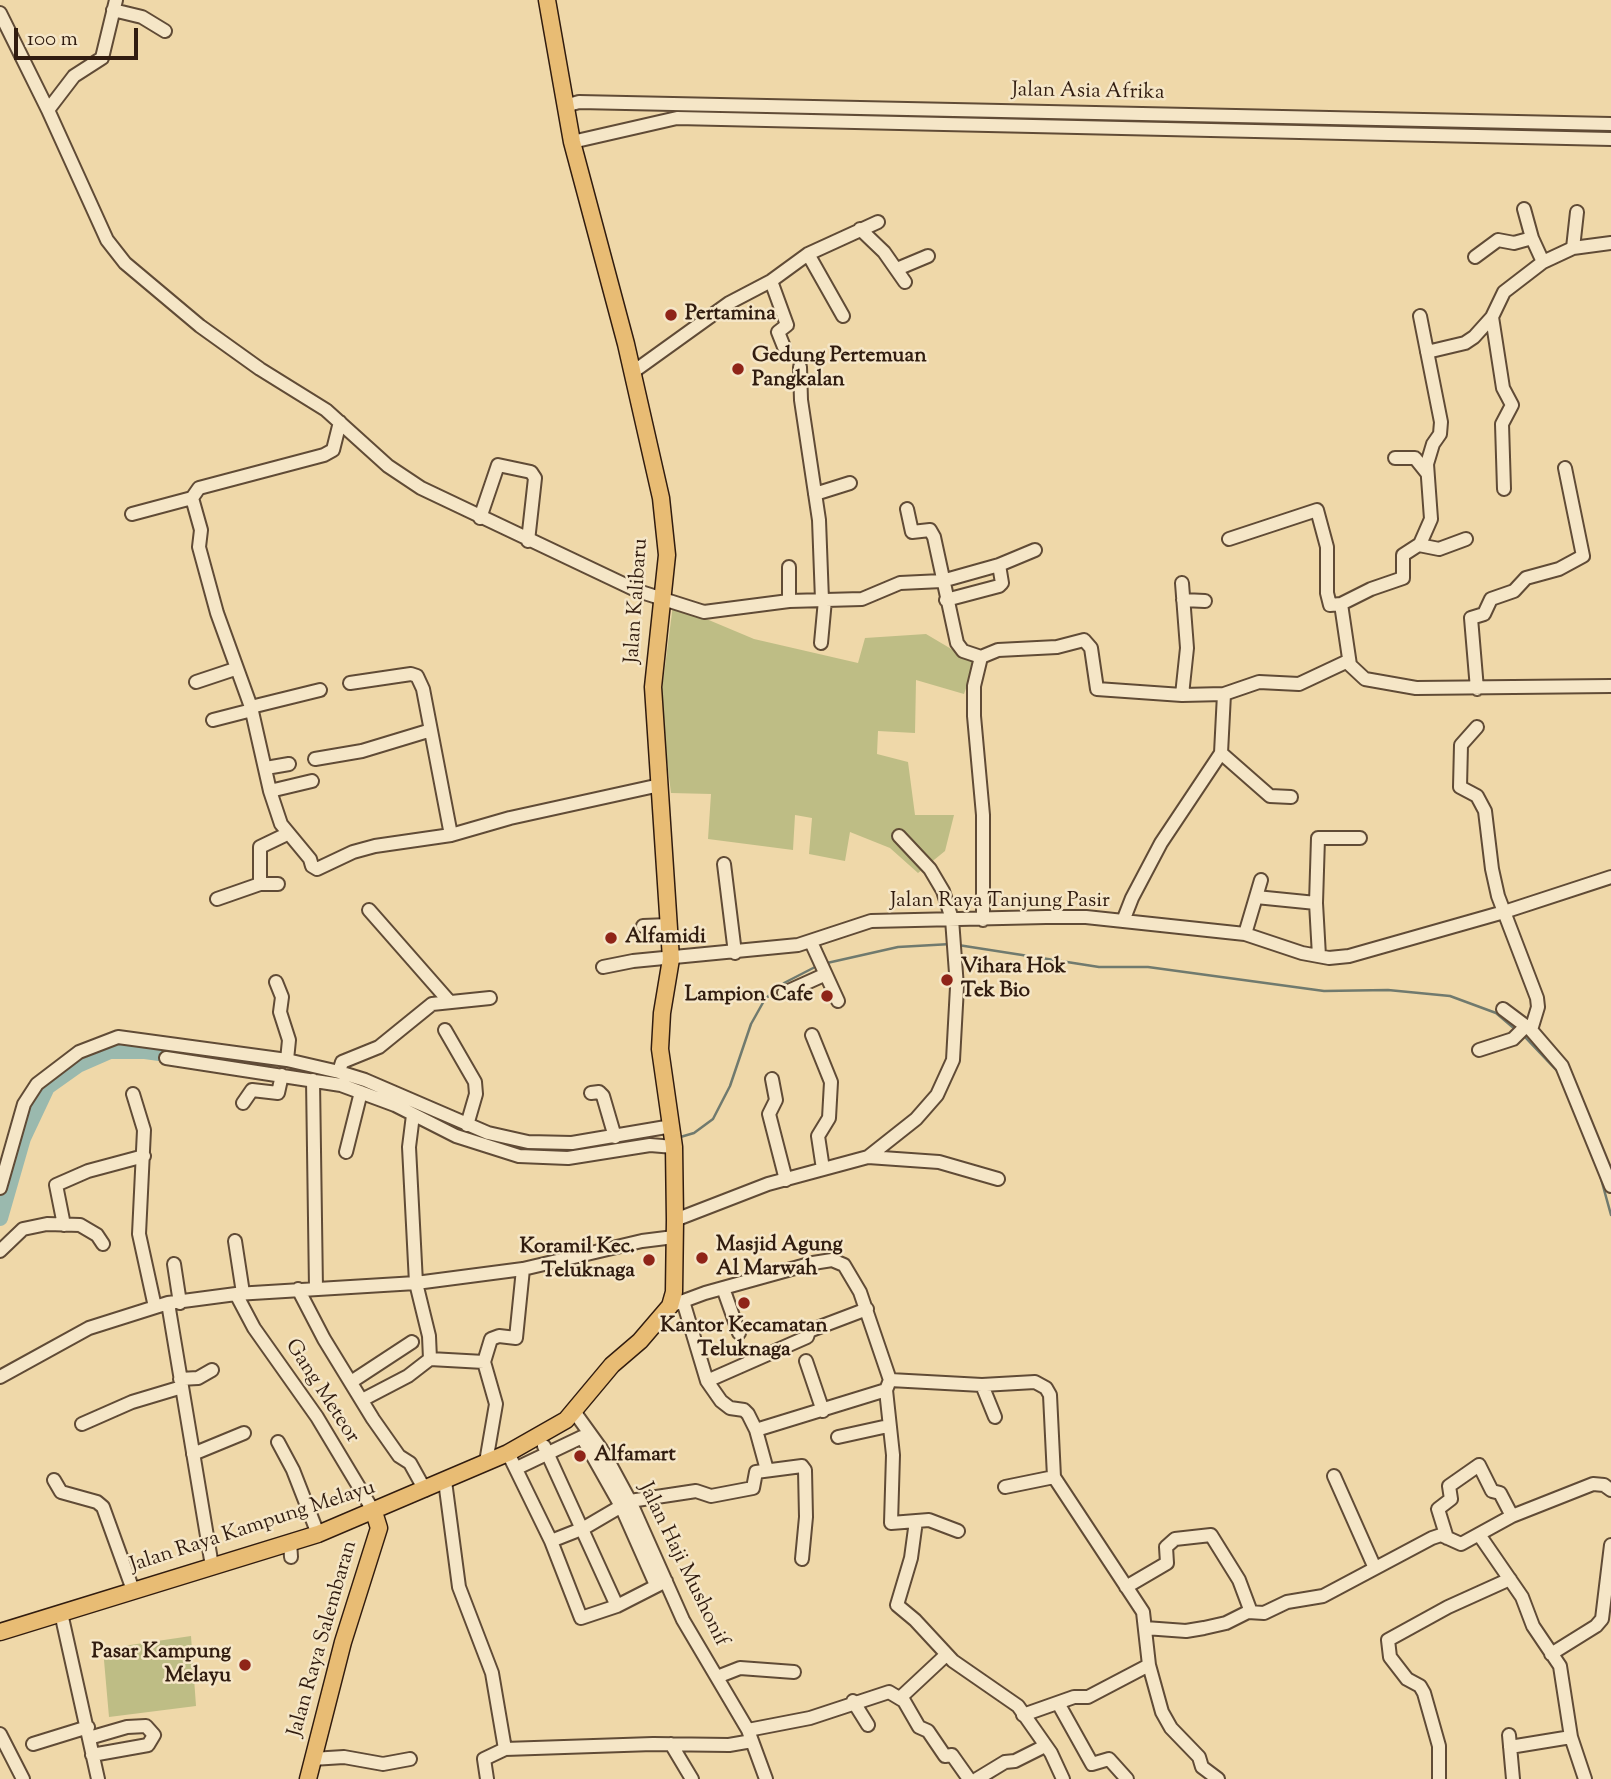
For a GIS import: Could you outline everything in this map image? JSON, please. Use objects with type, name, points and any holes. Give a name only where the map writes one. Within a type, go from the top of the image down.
[{"type":"main road","name":"Jalan Kalibaru","points":[[547,0],[572,142],[633,372],[661,498],[667,555],[653,687],[671,959],[662,1013],[660,1049],[663,1088],[673,1137]]},
{"type":"main road","points":[[673,1137],[674,1292],[677,1304]]},
{"type":"main road","name":"Jalan Raya Kampung Melayu","points":[[0,1632],[212,1566],[290,1550],[318,1534],[508,1453],[566,1420],[677,1304]]},
{"type":"main road","name":"Jalan Raya Salembaran","points":[[308,1779],[379,1528],[374,1512]]},
{"type":"street","points":[[48,110],[74,76],[102,58],[115,5],[165,31]]},
{"type":"street","points":[[0,13],[107,240],[125,263],[200,326],[340,422],[388,466],[421,488],[528,541],[664,601],[713,612],[789,601],[862,599],[900,583],[942,581],[999,565],[1035,550]]},
{"type":"street","name":"Jalan Asia Afrika","points":[[565,106],[593,102],[1611,124]]},
{"type":"street","name":"Jalan Asia Afrika","points":[[572,142],[677,118],[1611,139]]},
{"type":"street","points":[[1524,209],[1531,238],[1543,262]]},
{"type":"street","points":[[1573,248],[1577,212]]},
{"type":"street","points":[[633,372],[729,303],[771,281],[808,254],[878,222]]},
{"type":"street","points":[[860,229],[897,269],[905,282]]},
{"type":"street","points":[[1475,257],[1498,240],[1514,243],[1531,238]]},
{"type":"street","points":[[1427,352],[1465,343],[1492,317],[1504,292],[1543,262],[1573,248],[1611,244]]},
{"type":"street","points":[[808,254],[843,316]]},
{"type":"street","points":[[897,269],[928,256]]},
{"type":"street","points":[[771,281],[787,325],[778,332],[784,347]]},
{"type":"street","points":[[1229,539],[1317,510],[1328,547],[1327,593],[1330,605],[1340,604],[1403,578],[1403,555],[1419,545],[1431,519],[1427,473],[1431,449],[1440,434],[1441,422],[1420,316]]},
{"type":"street","points":[[1492,317],[1503,388],[1512,405],[1502,422],[1504,489]]},
{"type":"street","points":[[800,367],[801,400],[815,494],[824,600],[821,643]]},
{"type":"street","points":[[132,514],[192,498],[199,488],[324,456],[333,450],[340,422]]},
{"type":"street","points":[[1395,458],[1415,458],[1427,473]]},
{"type":"street","points":[[480,518],[498,465],[531,472],[535,478],[528,541]]},
{"type":"street","points":[[1477,689],[1471,618],[1484,614],[1491,599],[1512,592],[1526,578],[1559,569],[1583,556],[1565,468]]},
{"type":"street","points":[[815,494],[850,483]]},
{"type":"street","points":[[192,498],[201,530],[199,547],[235,669],[251,709],[270,791],[287,834],[317,869],[375,846],[451,835],[510,818],[660,785]]},
{"type":"street","points":[[907,509],[912,532],[927,529],[932,533],[959,647],[981,657],[999,650],[1056,647],[1084,640],[1091,648],[1097,689],[1182,695],[1224,694],[1259,682],[1302,683],[1348,661]]},
{"type":"street","points":[[1419,545],[1439,549],[1466,539]]},
{"type":"street","points":[[946,600],[999,586],[1002,583],[999,565]]},
{"type":"street","points":[[789,568],[789,601]]},
{"type":"street","points":[[1182,583],[1187,648],[1182,695]]},
{"type":"street","points":[[1184,600],[1205,601]]},
{"type":"street","points":[[1340,604],[1347,636],[1348,661],[1356,674],[1370,680],[1416,688],[1611,687]]},
{"type":"street","points":[[981,657],[974,686],[974,716],[983,815],[983,920]]},
{"type":"street","points":[[196,682],[235,669]]},
{"type":"street","points":[[351,683],[414,673],[423,689],[428,731],[451,835]]},
{"type":"street","points":[[213,720],[320,690]]},
{"type":"street","points":[[1123,921],[1138,885],[1161,843],[1221,753],[1224,694]]},
{"type":"street","points":[[1477,727],[1461,745],[1460,787],[1477,796],[1485,811],[1492,869],[1504,912],[1538,1007],[1525,1030],[1479,1050]]},
{"type":"street","points":[[315,759],[362,751],[428,731]]},
{"type":"street","points":[[1221,753],[1270,796],[1291,797]]},
{"type":"street","points":[[266,768],[289,764]]},
{"type":"street","points":[[270,791],[312,781]]},
{"type":"street","points":[[260,884],[260,847],[287,834]]},
{"type":"street","points":[[868,1157],[916,1119],[944,1083],[953,1060],[957,987],[952,923],[943,891],[934,876],[899,836]]},
{"type":"street","points":[[1319,956],[1316,903],[1318,838],[1360,838]]},
{"type":"street","points":[[724,864],[735,953]]},
{"type":"street","name":"Jalan Raya Tanjung Pasir","points":[[603,967],[633,961],[813,948],[849,926],[871,922],[952,923],[1073,917],[1245,934],[1319,956],[1365,953],[1611,877]]},
{"type":"street","points":[[1245,934],[1261,880]]},
{"type":"street","points":[[217,899],[260,884],[278,884]]},
{"type":"street","points":[[1256,897],[1316,903]]},
{"type":"street","points":[[369,910],[448,1000]]},
{"type":"street","points":[[643,926],[669,925]]},
{"type":"street","points":[[813,948],[838,1001]]},
{"type":"street","points":[[784,993],[823,972]]},
{"type":"street","points":[[276,982],[282,997],[280,1012],[289,1040],[287,1060]]},
{"type":"street","points":[[339,1072],[345,1059],[379,1047],[426,1007],[448,1000],[491,998]]},
{"type":"street","points":[[1503,1009],[1552,1052],[1570,1081],[1611,1186]]},
{"type":"street","points":[[445,1030],[475,1083],[476,1094],[467,1125]]},
{"type":"street","points":[[812,1035],[831,1082],[829,1118],[818,1136],[823,1168]]},
{"type":"street","points":[[0,1188],[20,1116],[37,1084],[59,1065],[94,1045],[118,1037],[287,1060],[339,1072],[365,1080],[467,1125],[528,1142],[572,1143],[615,1137],[673,1137]]},
{"type":"street","points":[[166,1058],[341,1085],[456,1136],[527,1157],[568,1158],[650,1145],[673,1137]]},
{"type":"street","points":[[243,1103],[252,1090],[278,1093],[282,1075]]},
{"type":"street","points":[[772,1079],[776,1100],[769,1114],[786,1180]]},
{"type":"street","points":[[313,1080],[316,1289]]},
{"type":"street","points":[[345,1152],[360,1092]]},
{"type":"street","points":[[591,1093],[601,1093],[615,1137]]},
{"type":"street","points":[[133,1094],[143,1118],[144,1157],[139,1234],[168,1304],[212,1566]]},
{"type":"street","points":[[412,1115],[409,1147],[415,1283],[429,1336],[430,1359]]},
{"type":"street","points":[[64,1225],[56,1185],[121,1160],[144,1157]]},
{"type":"street","points":[[675,1220],[786,1180],[868,1157],[939,1162],[998,1179]]},
{"type":"street","points":[[0,1251],[23,1229],[47,1224],[83,1227],[103,1244]]},
{"type":"street","points":[[0,1377],[89,1328],[168,1304],[298,1289],[415,1283],[523,1269],[642,1241],[674,1237]]},
{"type":"street","name":"Gang Meteor","points":[[235,1241],[240,1294],[254,1328],[317,1417],[374,1512]]},
{"type":"street","points":[[767,1470],[756,1430],[744,1410],[730,1408],[721,1401],[707,1381],[677,1304],[723,1288],[832,1260],[849,1269],[867,1309],[888,1385],[888,1426],[892,1455],[891,1523],[929,1520],[958,1531]]},
{"type":"street","points":[[168,1304],[174,1264]]},
{"type":"street","points":[[486,1462],[496,1404],[484,1362],[491,1339],[499,1336],[516,1338],[523,1269]]},
{"type":"street","points":[[723,1288],[739,1333]]},
{"type":"street","points":[[298,1289],[362,1400],[399,1456],[411,1463],[425,1490]]},
{"type":"street","points":[[707,1381],[807,1336],[809,1331],[867,1309]]},
{"type":"street","points":[[351,1382],[412,1342]]},
{"type":"street","points":[[362,1400],[408,1376],[430,1359],[484,1362]]},
{"type":"street","points":[[806,1361],[822,1411]]},
{"type":"street","points":[[82,1424],[212,1370]]},
{"type":"street","points":[[756,1430],[822,1411],[888,1385],[1035,1382],[1046,1388],[1050,1395],[1054,1477],[1143,1612],[1149,1664],[1162,1712],[1177,1737],[1199,1757],[1201,1773],[1218,1779]]},
{"type":"street","points":[[982,1385],[995,1417]]},
{"type":"street","name":"Jalan Haji Mushonif","points":[[573,1410],[604,1453],[661,1583],[750,1735],[766,1779]]},
{"type":"street","points":[[838,1437],[888,1426]]},
{"type":"street","points":[[192,1454],[244,1433]]},
{"type":"street","points":[[538,1436],[584,1528],[617,1606]]},
{"type":"street","points":[[517,1468],[582,1437],[625,1503]]},
{"type":"street","points":[[278,1442],[293,1470],[318,1534]]},
{"type":"street","points":[[508,1453],[551,1541],[581,1618],[617,1606],[661,1583]]},
{"type":"street","points":[[1447,1538],[1438,1509],[1451,1499],[1449,1486],[1479,1465],[1491,1489],[1500,1493],[1512,1516]]},
{"type":"street","points":[[551,1541],[584,1528],[625,1503],[696,1491],[711,1496],[753,1488],[755,1473],[802,1466],[805,1469],[806,1517],[802,1559]]},
{"type":"street","points":[[1334,1476],[1374,1566]]},
{"type":"street","points":[[1005,1487],[1054,1477]]},
{"type":"street","points":[[54,1480],[61,1492],[97,1502],[103,1507],[134,1590]]},
{"type":"street","points":[[445,1481],[459,1587],[492,1673],[505,1749]]},
{"type":"street","points":[[1145,1628],[1186,1631],[1205,1628],[1251,1612],[1264,1613],[1287,1602],[1323,1596],[1374,1566],[1432,1538],[1441,1535],[1461,1544],[1480,1536],[1512,1516],[1593,1484],[1604,1485],[1611,1490]]},
{"type":"street","points":[[916,1521],[911,1558],[897,1605],[915,1620],[946,1655],[1007,1696],[1045,1746],[1063,1779]]},
{"type":"street","points":[[1126,1587],[1167,1563],[1166,1547],[1175,1539],[1211,1535],[1238,1580],[1251,1612]]},
{"type":"street","points":[[1480,1536],[1510,1579],[1563,1674],[1571,1737],[1585,1779]]},
{"type":"street","points":[[1551,1654],[1602,1619],[1611,1545]]},
{"type":"street","points":[[1439,1779],[1438,1746],[1424,1693],[1420,1686],[1406,1679],[1390,1657],[1388,1640],[1448,1606],[1510,1579]]},
{"type":"street","points":[[61,1613],[98,1779]]},
{"type":"street","points":[[900,1698],[946,1655]]},
{"type":"street","points":[[1023,1715],[1074,1697],[1088,1698],[1149,1664]]},
{"type":"street","points":[[717,1676],[740,1668],[794,1672]]},
{"type":"street","points":[[488,1779],[484,1759],[505,1749],[729,1745],[750,1735],[810,1718],[885,1691],[908,1705],[919,1727],[928,1731],[945,1756],[952,1755],[969,1779]]},
{"type":"street","points":[[853,1701],[869,1725]]},
{"type":"street","points":[[1058,1703],[1092,1764],[1109,1759],[1127,1779]]},
{"type":"street","points":[[33,1744],[127,1727],[146,1726],[154,1735],[148,1745],[92,1755]]},
{"type":"street","points":[[0,1734],[23,1779]]},
{"type":"street","points":[[1513,1779],[1509,1741],[1571,1737]]},
{"type":"street","points":[[671,1744],[692,1779]]},
{"type":"street","points":[[977,1779],[1005,1762],[1015,1761],[1045,1746]]},
{"type":"street","points":[[312,1759],[336,1757],[383,1764],[410,1759]]},
{"type":"shaded area","points":[[673,605],[754,639],[858,663],[865,638],[926,634],[975,663],[964,694],[916,680],[915,733],[878,731],[877,754],[908,762],[915,815],[954,815],[945,851],[918,873],[890,848],[850,832],[845,861],[809,854],[812,818],[795,815],[793,850],[708,839],[711,794],[671,793],[660,705]]},
{"type":"shaded area","points":[[191,1636],[196,1706],[109,1717],[103,1649]]},
{"type":"waterway","points":[[827,963],[898,947],[951,944]]},
{"type":"waterway","points":[[958,945],[1099,967],[1148,967],[1324,991],[1388,990],[1450,996],[1496,1013],[1516,1030]]},
{"type":"waterway","points":[[677,1138],[694,1133],[713,1119],[730,1086],[751,1024],[765,999],[784,983],[817,966]]},
{"type":"waterway","points":[[1524,1036],[1558,1072]]},
{"type":"waterway","points":[[0,1218],[23,1138],[47,1087],[78,1065],[110,1051],[145,1051],[181,1056]]},
{"type":"waterway","points":[[1600,1175],[1611,1215]]},
{"type":"place","name":"Pertamina","points":[[671,315]]},
{"type":"place","name":"Gedung Pertemuan Pangkalan","points":[[738,369]]},
{"type":"place","name":"Alfamidi","points":[[611,938]]},
{"type":"place","name":"Vihara Hok Tek Bio","points":[[947,980]]},
{"type":"place","name":"Lampion Cafe","points":[[827,996]]},
{"type":"place","name":"Masjid Agung Al Marwah","points":[[702,1258]]},
{"type":"place","name":"Koramil Kec. Teluknaga","points":[[649,1260]]},
{"type":"place","name":"Kantor Kecamatan Teluknaga","points":[[744,1303]]},
{"type":"place","name":"Alfamart","points":[[580,1456]]},
{"type":"place","name":"Pasar Kampung Melayu","points":[[245,1665]]}]
